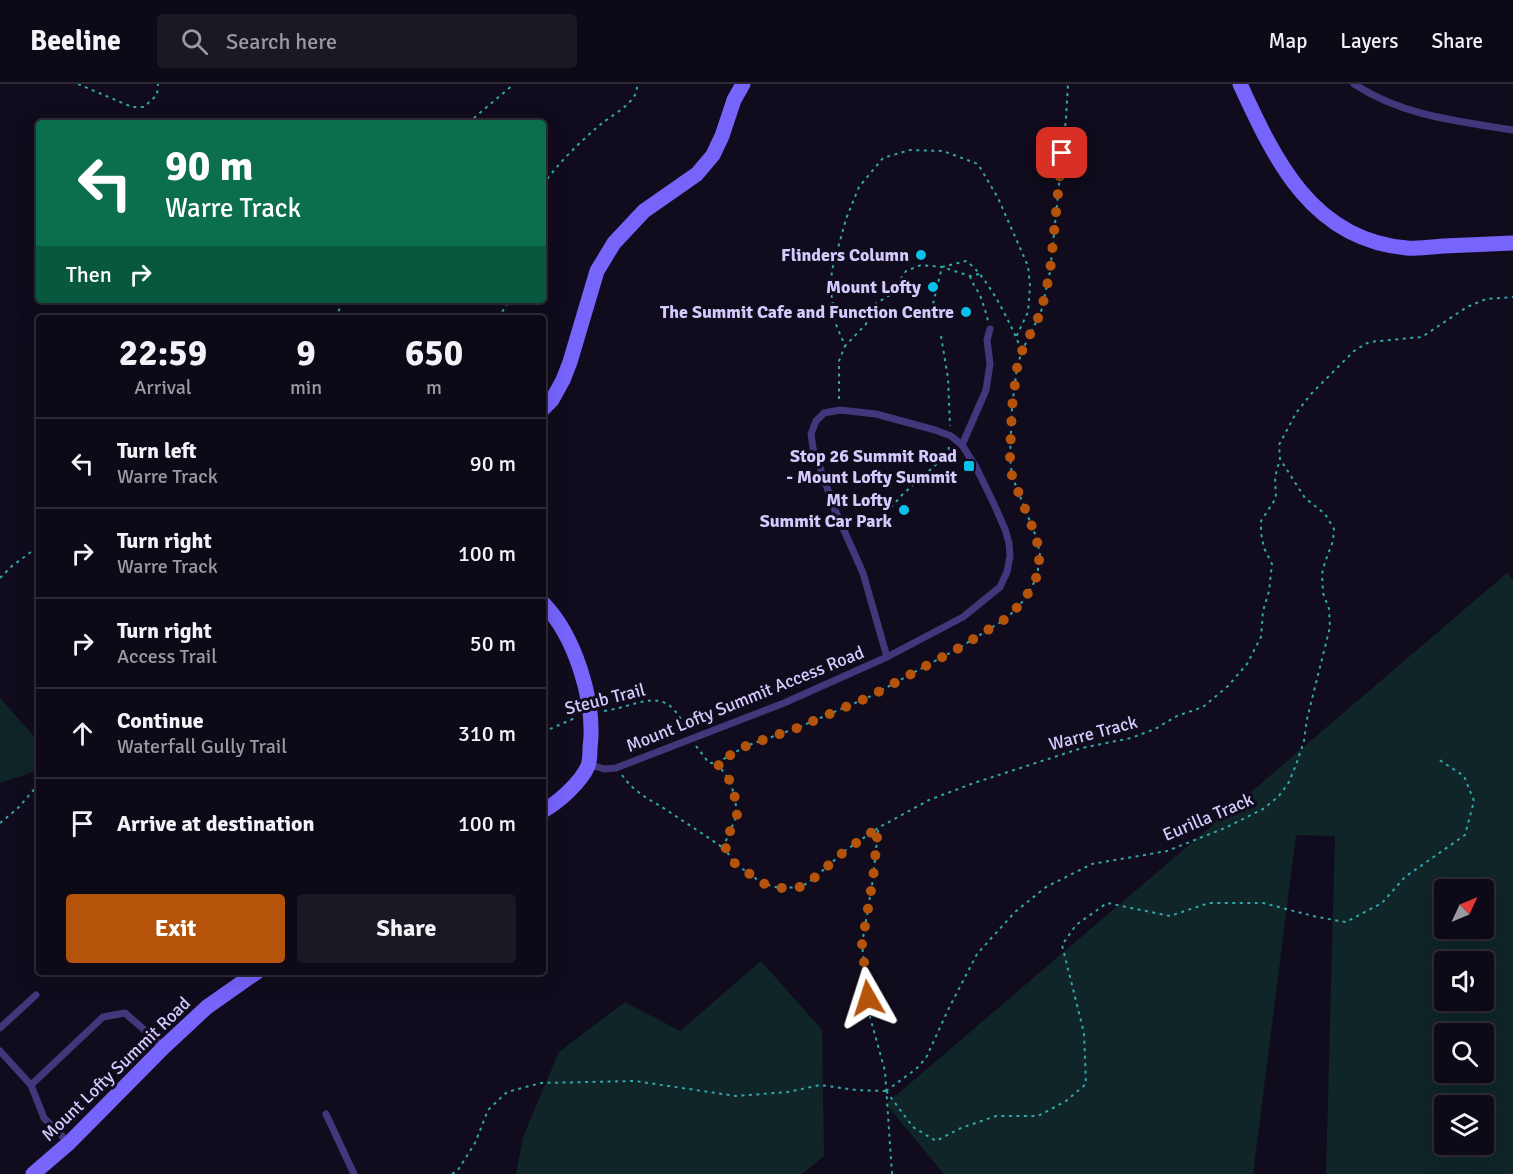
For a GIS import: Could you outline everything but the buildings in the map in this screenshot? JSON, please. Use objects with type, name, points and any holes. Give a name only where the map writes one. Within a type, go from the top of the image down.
[{"type":"main road","points":[[546,406],[563,380],[597,271],[614,243],[644,211],[697,174],[713,156],[734,100],[743,84]]},
{"type":"main road","points":[[1240,84],[1260,128],[1284,171],[1311,202],[1347,231],[1372,242],[1408,248],[1513,243]]},
{"type":"main road","points":[[546,606],[569,640],[580,670],[590,713],[591,739],[588,764],[578,782],[546,809]]},
{"type":"main road","name":"Mount Lofty Summit Road","points":[[33,1174],[69,1143],[207,1007],[253,975]]},
{"type":"lane","points":[[1354,84],[1401,108],[1438,119],[1513,130]]},
{"type":"lane","points":[[887,657],[863,573],[835,510],[813,448],[811,434],[816,422],[824,413],[840,410],[876,414],[935,430],[951,436],[962,445],[986,390],[990,364],[987,340],[990,329]]},
{"type":"lane","name":"Mount Lofty Summit Access Road","points":[[588,764],[604,769],[616,768],[784,703],[887,657],[963,617],[1000,587],[1007,572],[1010,555],[1009,543],[1005,529],[980,475],[962,445]]},
{"type":"lane","points":[[0,1028],[36,995]]},
{"type":"lane","points":[[31,1085],[103,1017],[125,1013],[164,1047]]},
{"type":"lane","points":[[0,1050],[31,1085],[44,1118],[69,1143]]},
{"type":"lane","points":[[326,1114],[354,1174]]},
{"type":"path","points":[[78,84],[132,107],[144,107],[156,95],[158,84]]},
{"type":"path","points":[[472,120],[514,84]]},
{"type":"path","points":[[546,181],[577,146],[624,107],[636,93],[637,84]]},
{"type":"path","points":[[691,739],[709,763],[717,763],[746,746],[797,728],[869,697],[959,648],[1007,618],[1025,599],[1037,576],[1040,553],[1012,476],[1010,457],[1012,407],[1017,368],[1022,351],[1041,312],[1050,272],[1068,84]]},
{"type":"path","points":[[845,346],[835,322],[830,284],[846,219],[859,187],[883,158],[910,150],[943,151],[978,164],[998,198],[1028,266],[1030,286],[1028,312],[1016,337]]},
{"type":"path","points":[[942,267],[966,261],[973,266],[989,288],[1022,351]]},
{"type":"path","points":[[840,410],[839,361],[845,346],[866,324],[875,304],[890,295],[904,272],[921,265],[942,267],[970,276],[979,274]]},
{"type":"path","points":[[937,318],[933,304],[942,267]]},
{"type":"path","points":[[970,276],[985,308],[990,329]]},
{"type":"path","name":"Warre Track","points":[[616,768],[639,794],[726,850],[733,862],[762,883],[779,888],[801,887],[846,850],[878,828],[929,800],[1082,748],[1131,738],[1155,729],[1177,716],[1203,707],[1228,686],[1248,664],[1261,637],[1263,611],[1269,591],[1272,564],[1264,548],[1261,521],[1276,498],[1275,477],[1280,459],[1279,444],[1296,413],[1311,394],[1354,351],[1369,342],[1422,337],[1467,307],[1486,299],[1513,297]]},
{"type":"path","points":[[941,336],[943,345]]},
{"type":"path","name":"Eurilla Track","points":[[886,1090],[916,1069],[926,1058],[977,954],[1015,912],[1046,887],[1092,864],[1167,851],[1225,828],[1263,809],[1278,797],[1288,784],[1304,741],[1307,719],[1330,627],[1329,609],[1323,593],[1322,574],[1333,541],[1334,528],[1325,514],[1305,498],[1280,459]]},
{"type":"path","points":[[0,578],[36,548]]},
{"type":"path","name":"Steub Trail","points":[[546,731],[590,713],[655,700],[666,702],[675,709],[691,739]]},
{"type":"path","points":[[886,1090],[914,1127],[936,1141],[961,1128],[996,1116],[1038,1116],[1066,1101],[1086,1084],[1084,1033],[1062,945],[1076,925],[1107,903],[1170,916],[1209,903],[1263,903],[1346,922],[1382,903],[1405,877],[1465,835],[1474,801],[1464,776],[1438,759]]},
{"type":"path","points":[[717,763],[730,781],[737,815],[725,843],[726,850]]},
{"type":"path","points":[[0,823],[18,808],[36,787]]},
{"type":"path","points":[[878,828],[873,879],[862,944],[870,1017],[885,1071],[892,1174]]},
{"type":"path","points":[[453,1174],[475,1143],[488,1110],[507,1092],[541,1083],[635,1081],[736,1096],[789,1092],[820,1085],[856,1090],[886,1090]]},
{"type":"green space","points":[[1507,573],[1513,580],[1513,1174],[1326,1174],[1335,836],[1296,835],[1253,1174],[944,1174],[886,1104]]},
{"type":"green space","points":[[0,698],[36,739],[36,771],[0,783]]},
{"type":"green space","points":[[761,961],[822,1030],[824,1156],[802,1174],[516,1174],[523,1137],[559,1052],[625,1002],[680,1031]]},
{"type":"place","name":"Flinders Column","points":[[921,255]]},
{"type":"place","name":"Mount Lofty","points":[[933,287]]},
{"type":"place","name":"The Summit Cafe and Function Centre","points":[[966,312]]},
{"type":"place","name":"Stop 26 Summit Road - Mount Lofty Summit","points":[[969,466]]},
{"type":"place","name":"Mt Lofty Summit Car Park","points":[[904,510]]},
{"type":"route","points":[[868,998],[862,944],[873,879],[878,828],[846,850],[801,887],[779,888],[762,883],[733,862],[726,850],[725,843],[737,815],[730,781],[717,763],[746,746],[797,728],[869,697],[959,648],[1007,618],[1025,599],[1037,576],[1040,553],[1012,476],[1010,457],[1012,407],[1017,368],[1022,351],[1041,312],[1050,272],[1062,153]]}]
